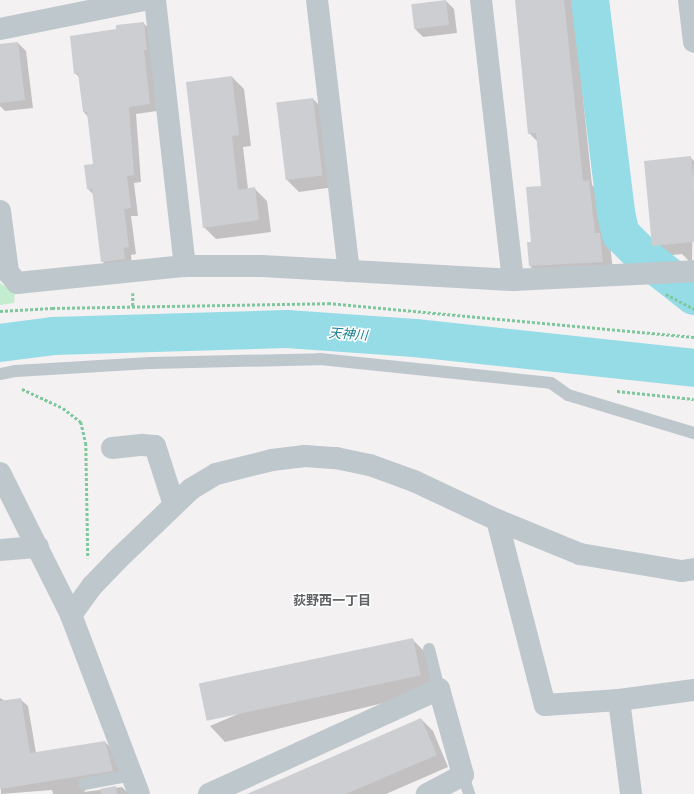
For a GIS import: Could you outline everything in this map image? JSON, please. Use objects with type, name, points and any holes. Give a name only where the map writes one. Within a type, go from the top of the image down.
[{"type":"street","points":[[0,29],[144,0]]},
{"type":"street","points":[[155,0],[185,266]]},
{"type":"street","points":[[317,0],[349,271]]},
{"type":"street","points":[[481,0],[513,280]]},
{"type":"street","points":[[689,0],[694,42]]},
{"type":"street","points":[[0,211],[8,272],[18,283],[185,266],[262,266],[513,280],[685,271]]},
{"type":"street","points":[[112,448],[141,437],[155,446],[174,505]]},
{"type":"street","points":[[71,615],[88,591],[191,489],[216,474],[272,460],[305,456],[336,458],[370,465],[414,481],[497,520],[580,554],[682,571],[694,568]]},
{"type":"street","points":[[0,472],[71,615],[136,785]]},
{"type":"street","points":[[497,520],[545,705],[620,700],[694,690]]},
{"type":"street","points":[[0,550],[38,547]]},
{"type":"street","points":[[209,794],[439,689],[466,785],[427,794]]},
{"type":"street","points":[[620,700],[631,794]]},
{"type":"lane","points":[[0,374],[16,371],[150,363],[320,359],[551,383],[568,395],[694,433]]},
{"type":"lane","points":[[429,649],[439,689]]},
{"type":"lane","points":[[84,784],[136,785]]},
{"type":"path","points":[[0,311],[52,308],[328,303],[694,337]]},
{"type":"path","points":[[19,389],[63,408],[81,422],[86,442],[88,591]]},
{"type":"path","points":[[611,390],[694,400]]},
{"type":"green space","points":[[0,283],[15,293],[14,303],[0,305]]},
{"type":"building","points":[[446,0],[449,25],[414,29],[411,4]]},
{"type":"building","points":[[515,0],[564,0],[583,181],[589,180],[595,233],[600,233],[603,262],[529,266],[527,242],[531,242],[526,187],[541,186],[536,133],[528,134]]},
{"type":"building","points":[[144,22],[147,50],[144,50],[150,104],[129,107],[134,175],[127,176],[131,208],[124,209],[129,247],[124,248],[125,259],[101,262],[92,189],[87,189],[84,165],[93,164],[87,112],[83,112],[78,73],[74,74],[70,36],[116,29],[116,25]]},
{"type":"building","points":[[18,42],[25,100],[0,103],[0,44]]},
{"type":"building","points":[[232,76],[239,135],[232,136],[238,190],[255,187],[259,220],[203,228],[186,82]]},
{"type":"building","points":[[313,98],[323,175],[286,180],[276,103]]},
{"type":"building","points":[[691,156],[694,189],[694,242],[652,246],[644,161]]},
{"type":"building","points":[[413,638],[421,675],[207,721],[199,684]]},
{"type":"building","points":[[21,698],[30,753],[105,741],[113,771],[0,789],[0,701]]},
{"type":"building","points":[[421,718],[437,755],[346,794],[247,794]]},
{"type":"building","points":[[116,786],[117,794],[101,794],[100,789]]},
{"type":"waterway","points":[[590,0],[616,213],[621,234],[642,255],[694,296]]},
{"type":"waterway","name":"天神川","points":[[0,343],[53,336],[287,329],[415,338],[694,368]]},
{"type":"district","name":"荻野西一丁目","points":[[332,600]]}]
